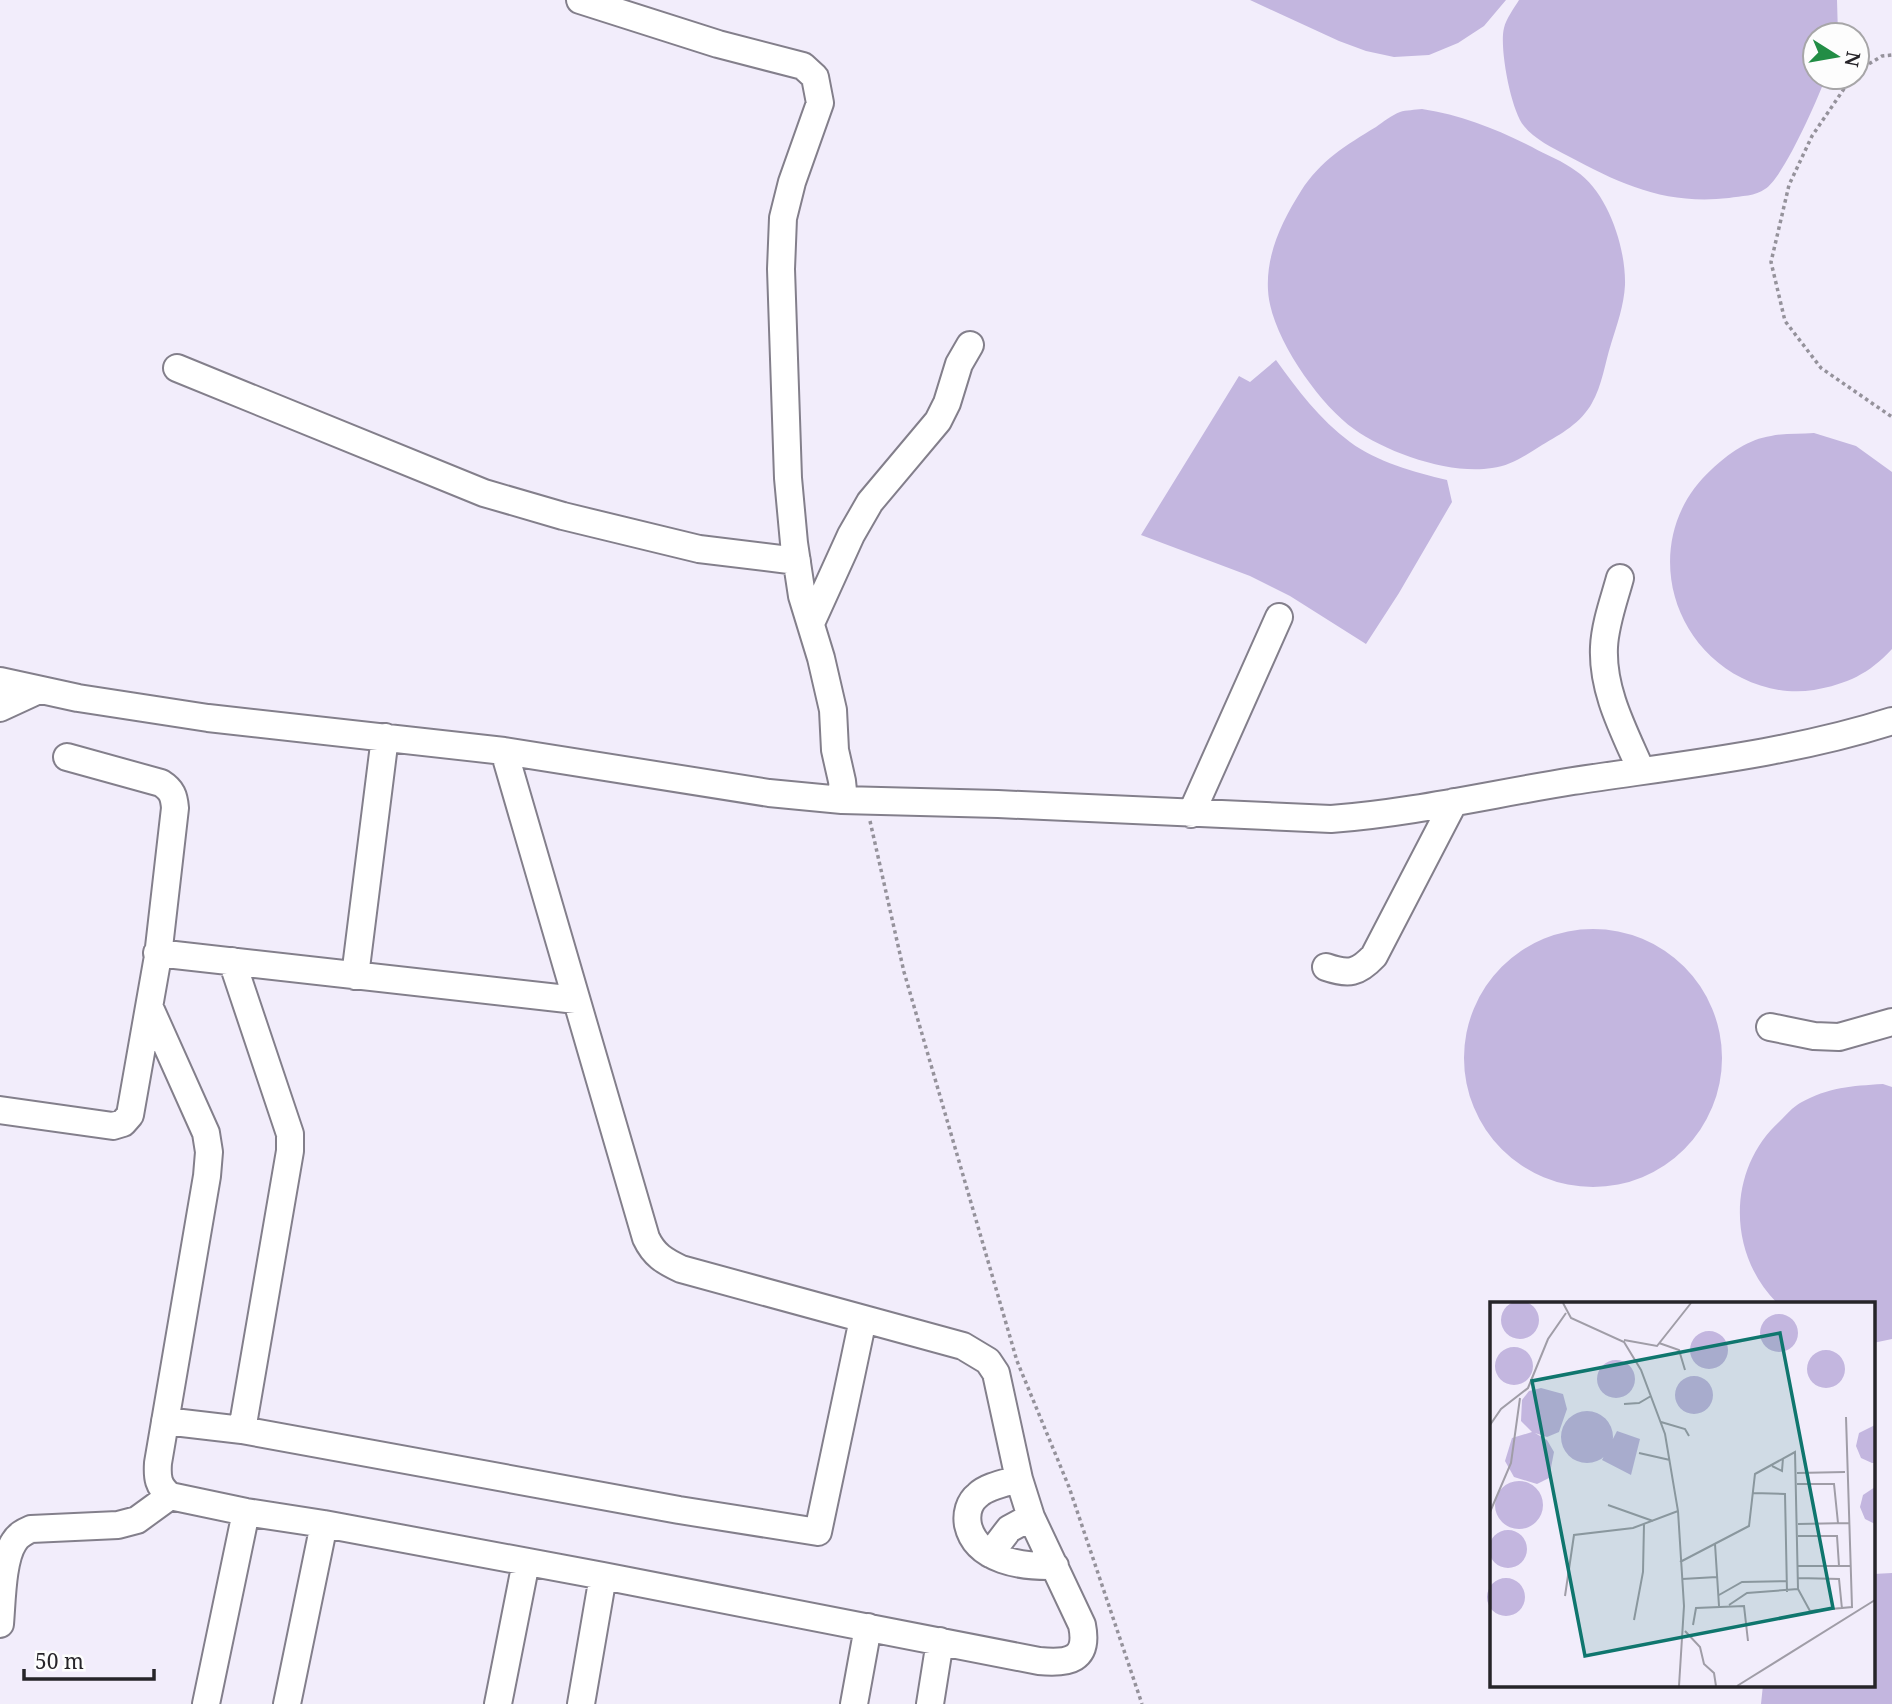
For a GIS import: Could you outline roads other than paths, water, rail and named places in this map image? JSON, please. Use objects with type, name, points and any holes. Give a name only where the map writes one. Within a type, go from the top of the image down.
[{"type":"street","points":[[580,0],[718,44],[803,66],[815,77],[820,103],[792,182],[783,218],[788,478],[802,596],[833,710],[835,750],[842,781],[855,800]]},
{"type":"street","points":[[811,623],[851,535],[870,502],[938,421],[947,403],[959,364],[970,345]]},
{"type":"street","points":[[177,369],[484,493],[562,516],[699,549],[797,561]]},
{"type":"street","points":[[1620,578],[1604,645],[1605,679],[1641,771]]},
{"type":"street","points":[[1191,814],[1279,617]]},
{"type":"street","points":[[0,681],[208,718],[504,751],[769,793],[855,800],[1331,819],[1370,816],[1773,749],[1892,721]]},
{"type":"street","points":[[0,708],[39,690]]},
{"type":"street","points":[[355,976],[384,737]]},
{"type":"street","points":[[150,1008],[199,1113],[209,1152],[157,1475],[162,1490],[170,1496],[603,1576],[1039,1661],[1059,1663],[1073,1659],[1082,1650],[1085,1638],[1083,1625],[1031,1517],[1019,1479],[996,1373],[988,1361],[963,1346],[681,1269],[664,1261],[652,1251],[504,751]]},
{"type":"street","points":[[0,1110],[113,1126],[124,1123],[130,1115],[158,953],[175,808],[174,796],[169,788],[161,783],[67,757]]},
{"type":"street","points":[[1326,967],[1340,972],[1352,971],[1363,968],[1374,956],[1454,802]]},
{"type":"street","points":[[158,953],[576,1000]]},
{"type":"street","points":[[232,961],[290,1134],[290,1151],[242,1430]]},
{"type":"street","points":[[1770,1027],[1814,1036],[1839,1037],[1886,1026],[1892,1022]]},
{"type":"street","points":[[165,1421],[242,1430],[679,1510],[818,1532],[863,1319]]},
{"type":"street","points":[[1019,1479],[978,1494],[967,1512],[972,1538],[990,1554],[1035,1567],[1055,1566]]},
{"type":"street","points":[[0,1624],[8,1557],[12,1544],[19,1535],[31,1529],[118,1525],[137,1520],[170,1496]]},
{"type":"street","points":[[206,1704],[246,1512]]},
{"type":"street","points":[[990,1554],[1009,1529],[1031,1517]]},
{"type":"street","points":[[287,1704],[324,1524]]},
{"type":"street","points":[[498,1704],[526,1562]]},
{"type":"street","points":[[581,1704],[603,1576]]},
{"type":"street","points":[[854,1704],[868,1627]]},
{"type":"street","points":[[930,1704],[940,1641]]}]
